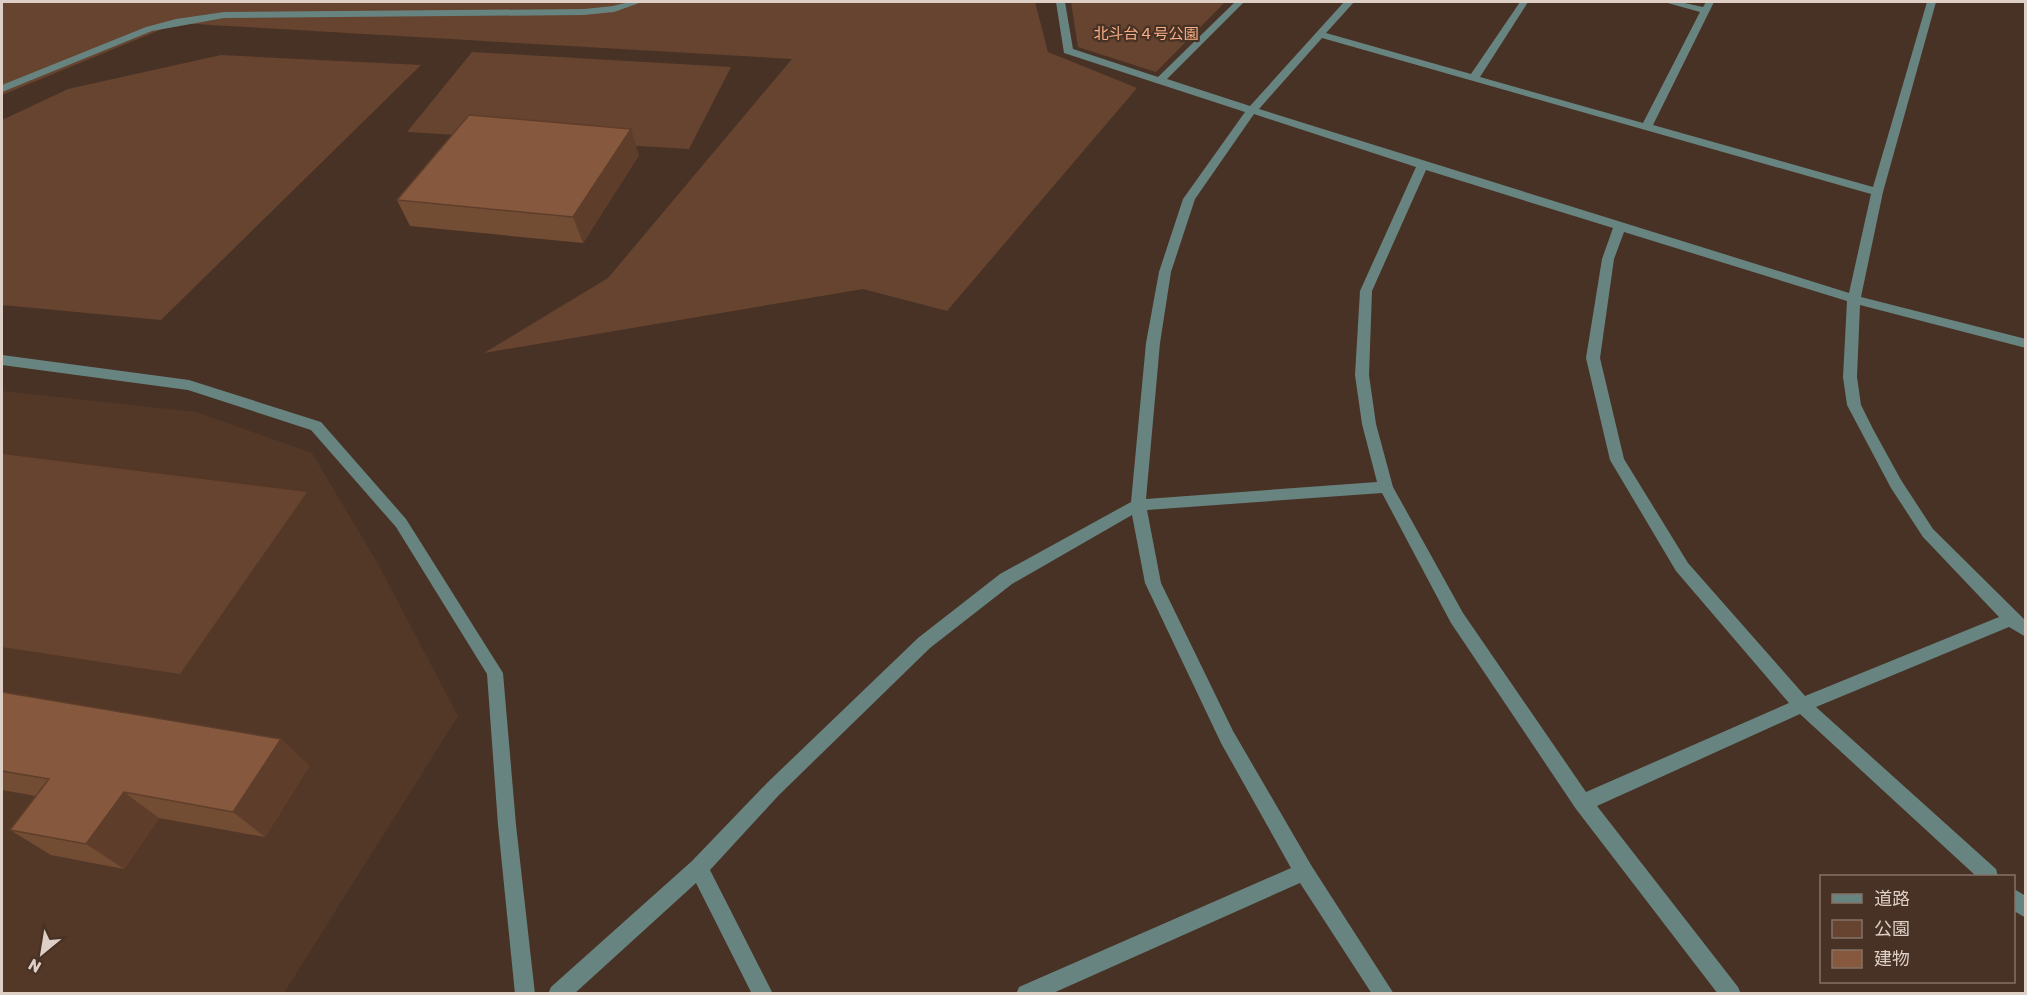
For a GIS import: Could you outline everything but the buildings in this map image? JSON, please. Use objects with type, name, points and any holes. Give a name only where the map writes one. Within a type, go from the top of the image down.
[{"type":"street","points":[[2,90],[149,29],[214,16],[584,12],[614,9],[637,2]]},
{"type":"street","points":[[1060,2],[1068,51],[1422,165],[1854,299],[2025,344]]},
{"type":"street","points":[[1160,80],[1240,2]]},
{"type":"street","points":[[1349,2],[1252,110],[1189,199],[1165,272],[1153,343],[1138,505],[1153,583],[1227,737],[1304,872],[1384,993]]},
{"type":"street","points":[[1474,78],[1524,2]]},
{"type":"street","points":[[1647,126],[1708,6],[1669,2]]},
{"type":"street","points":[[1932,2],[1878,192],[1854,299],[1850,377],[1854,405],[1896,484],[1928,533],[2011,619],[2025,630]]},
{"type":"street","points":[[1318,34],[1878,192]]},
{"type":"street","points":[[1422,165],[1366,291],[1362,375],[1369,424],[1386,487],[1457,618],[1583,803],[1731,993]]},
{"type":"street","points":[[1620,227],[1608,259],[1593,358],[1617,460],[1682,567],[1802,705],[1988,875]]},
{"type":"street","points":[[2,360],[189,386],[316,426],[401,523],[495,674],[507,825],[525,993]]},
{"type":"street","points":[[558,993],[699,868],[772,789],[924,644],[1006,579],[1138,505],[1386,487]]},
{"type":"street","points":[[1583,803],[1802,705],[2011,619]]},
{"type":"street","points":[[699,868],[763,993]]},
{"type":"street","points":[[1026,993],[1304,872]]},
{"type":"shaded area","points":[[2,391],[196,412],[312,453],[378,564],[458,716],[284,993],[2,994]]},
{"type":"green space","points":[[2,2],[1035,2],[1048,52],[1137,88],[947,311],[863,289],[484,353],[608,278],[792,59],[177,23],[2,95]]},
{"type":"green space","name":"北斗台４号公園","points":[[1071,2],[1225,2],[1156,72],[1078,47]]},
{"type":"green space","points":[[472,52],[731,67],[689,149],[407,132]]},
{"type":"green space","points":[[221,55],[421,65],[161,320],[2,305],[2,120],[68,89]]},
{"type":"green space","points":[[2,454],[307,492],[180,674],[2,647]]}]
